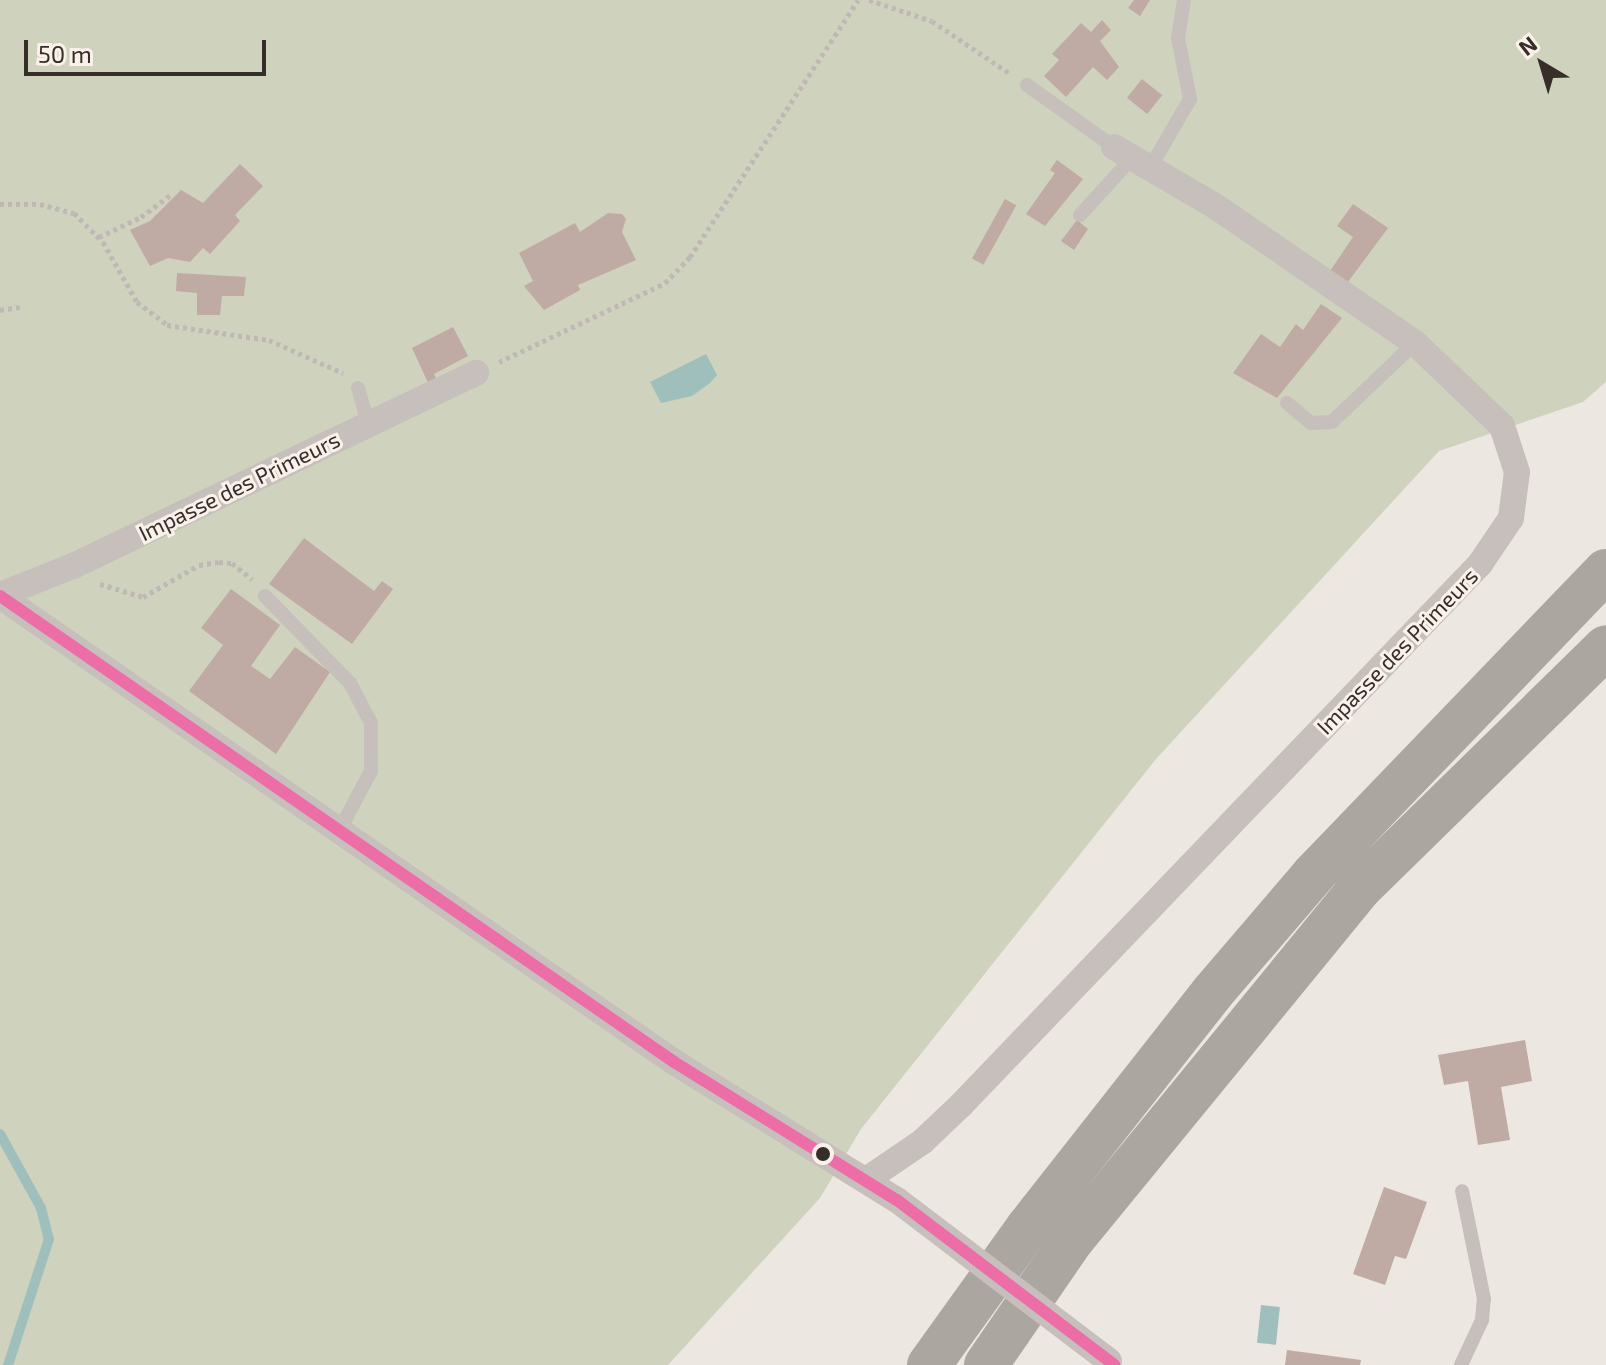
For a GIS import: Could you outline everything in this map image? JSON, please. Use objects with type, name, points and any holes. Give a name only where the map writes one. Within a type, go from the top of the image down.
[{"type":"highway","points":[[929,1365],[1047,1202],[1222,981],[1424,756],[1606,571]]},
{"type":"highway","points":[[986,1365],[1072,1240],[1360,888],[1606,647]]},
{"type":"street","name":"Impasse des Primeurs","points":[[866,1180],[922,1142],[961,1105],[1480,564],[1511,518],[1517,472],[1502,426],[1415,343],[1215,206],[1132,157]]},
{"type":"street","name":"Impasse des Primeurs","points":[[0,595],[60,572],[476,373]]},
{"type":"street","points":[[0,595],[674,1062],[897,1200],[1112,1363]]},
{"type":"lane","points":[[1080,215],[1190,99],[1178,38],[1184,0]]},
{"type":"lane","points":[[1027,85],[1132,157]]},
{"type":"lane","points":[[1287,403],[1311,423],[1332,422],[1415,343]]},
{"type":"lane","points":[[358,388],[368,424]]},
{"type":"lane","points":[[265,596],[350,683],[371,723],[371,771],[339,831]]},
{"type":"lane","points":[[1461,1365],[1482,1320],[1484,1299],[1462,1191]]},
{"type":"path","points":[[476,373],[665,283],[690,257],[858,0]]},
{"type":"path","points":[[869,0],[932,21],[1027,85]]},
{"type":"path","points":[[99,237],[141,217],[171,194]]},
{"type":"path","points":[[0,204],[58,207],[89,224],[150,316],[167,325],[269,340],[303,351],[336,368],[358,388]]},
{"type":"path","points":[[0,310],[24,306]]},
{"type":"path","points":[[60,572],[143,597],[199,565],[232,563],[246,570],[265,596]]},
{"type":"green space","points":[[0,0],[1606,0],[1606,382],[1583,402],[1439,451],[1156,759],[861,1129],[820,1198],[668,1365],[0,1365]]},
{"type":"water","points":[[706,354],[717,375],[710,383],[692,396],[661,403],[650,382]]},
{"type":"water","points":[[1261,1305],[1280,1307],[1276,1345],[1257,1343]]},
{"type":"building","points":[[1134,0],[1150,0],[1140,16],[1128,8]]},
{"type":"building","points":[[1102,20],[1111,30],[1100,41],[1119,67],[1107,80],[1093,67],[1066,97],[1044,76],[1059,60],[1052,54],[1081,23],[1091,32]]},
{"type":"building","points":[[1142,79],[1162,95],[1147,114],[1127,98]]},
{"type":"building","points":[[1057,160],[1083,179],[1045,226],[1026,214],[1055,173],[1050,170]]},
{"type":"building","points":[[240,164],[263,186],[235,215],[240,221],[210,254],[203,248],[190,262],[168,258],[150,266],[130,230],[150,221],[181,190],[203,203]]},
{"type":"building","points":[[1005,199],[1016,205],[983,265],[972,258]]},
{"type":"building","points":[[1353,204],[1388,228],[1345,286],[1328,274],[1353,237],[1337,226]]},
{"type":"building","points":[[608,213],[622,214],[626,219],[622,232],[636,260],[578,285],[580,290],[544,310],[524,286],[533,281],[519,253],[575,223],[580,232]]},
{"type":"building","points":[[1077,220],[1088,229],[1074,250],[1061,241]]},
{"type":"building","points":[[177,273],[246,277],[244,296],[222,296],[220,315],[197,315],[197,293],[176,291]]},
{"type":"building","points":[[1321,304],[1342,318],[1277,398],[1233,373],[1261,334],[1280,347],[1296,324],[1303,330]]},
{"type":"building","points":[[453,327],[468,356],[434,374],[437,381],[429,385],[412,348]]},
{"type":"building","points":[[304,538],[374,591],[382,581],[393,589],[352,644],[269,584]]},
{"type":"building","points":[[231,589],[280,625],[251,666],[270,679],[295,647],[330,672],[276,754],[189,691],[223,645],[201,628]]},
{"type":"building","points":[[1525,1040],[1532,1081],[1501,1087],[1510,1140],[1478,1145],[1468,1081],[1444,1085],[1438,1055]]},
{"type":"building","points":[[1384,1187],[1427,1202],[1406,1259],[1395,1256],[1385,1285],[1353,1274]]},
{"type":"building","points":[[1287,1350],[1361,1360],[1360,1365],[1285,1365]]},
{"type":"waterway","points":[[0,1134],[41,1208],[49,1239],[8,1365]]},
{"type":"transit line","points":[[0,596],[674,1062],[897,1200],[1114,1365]]}]
